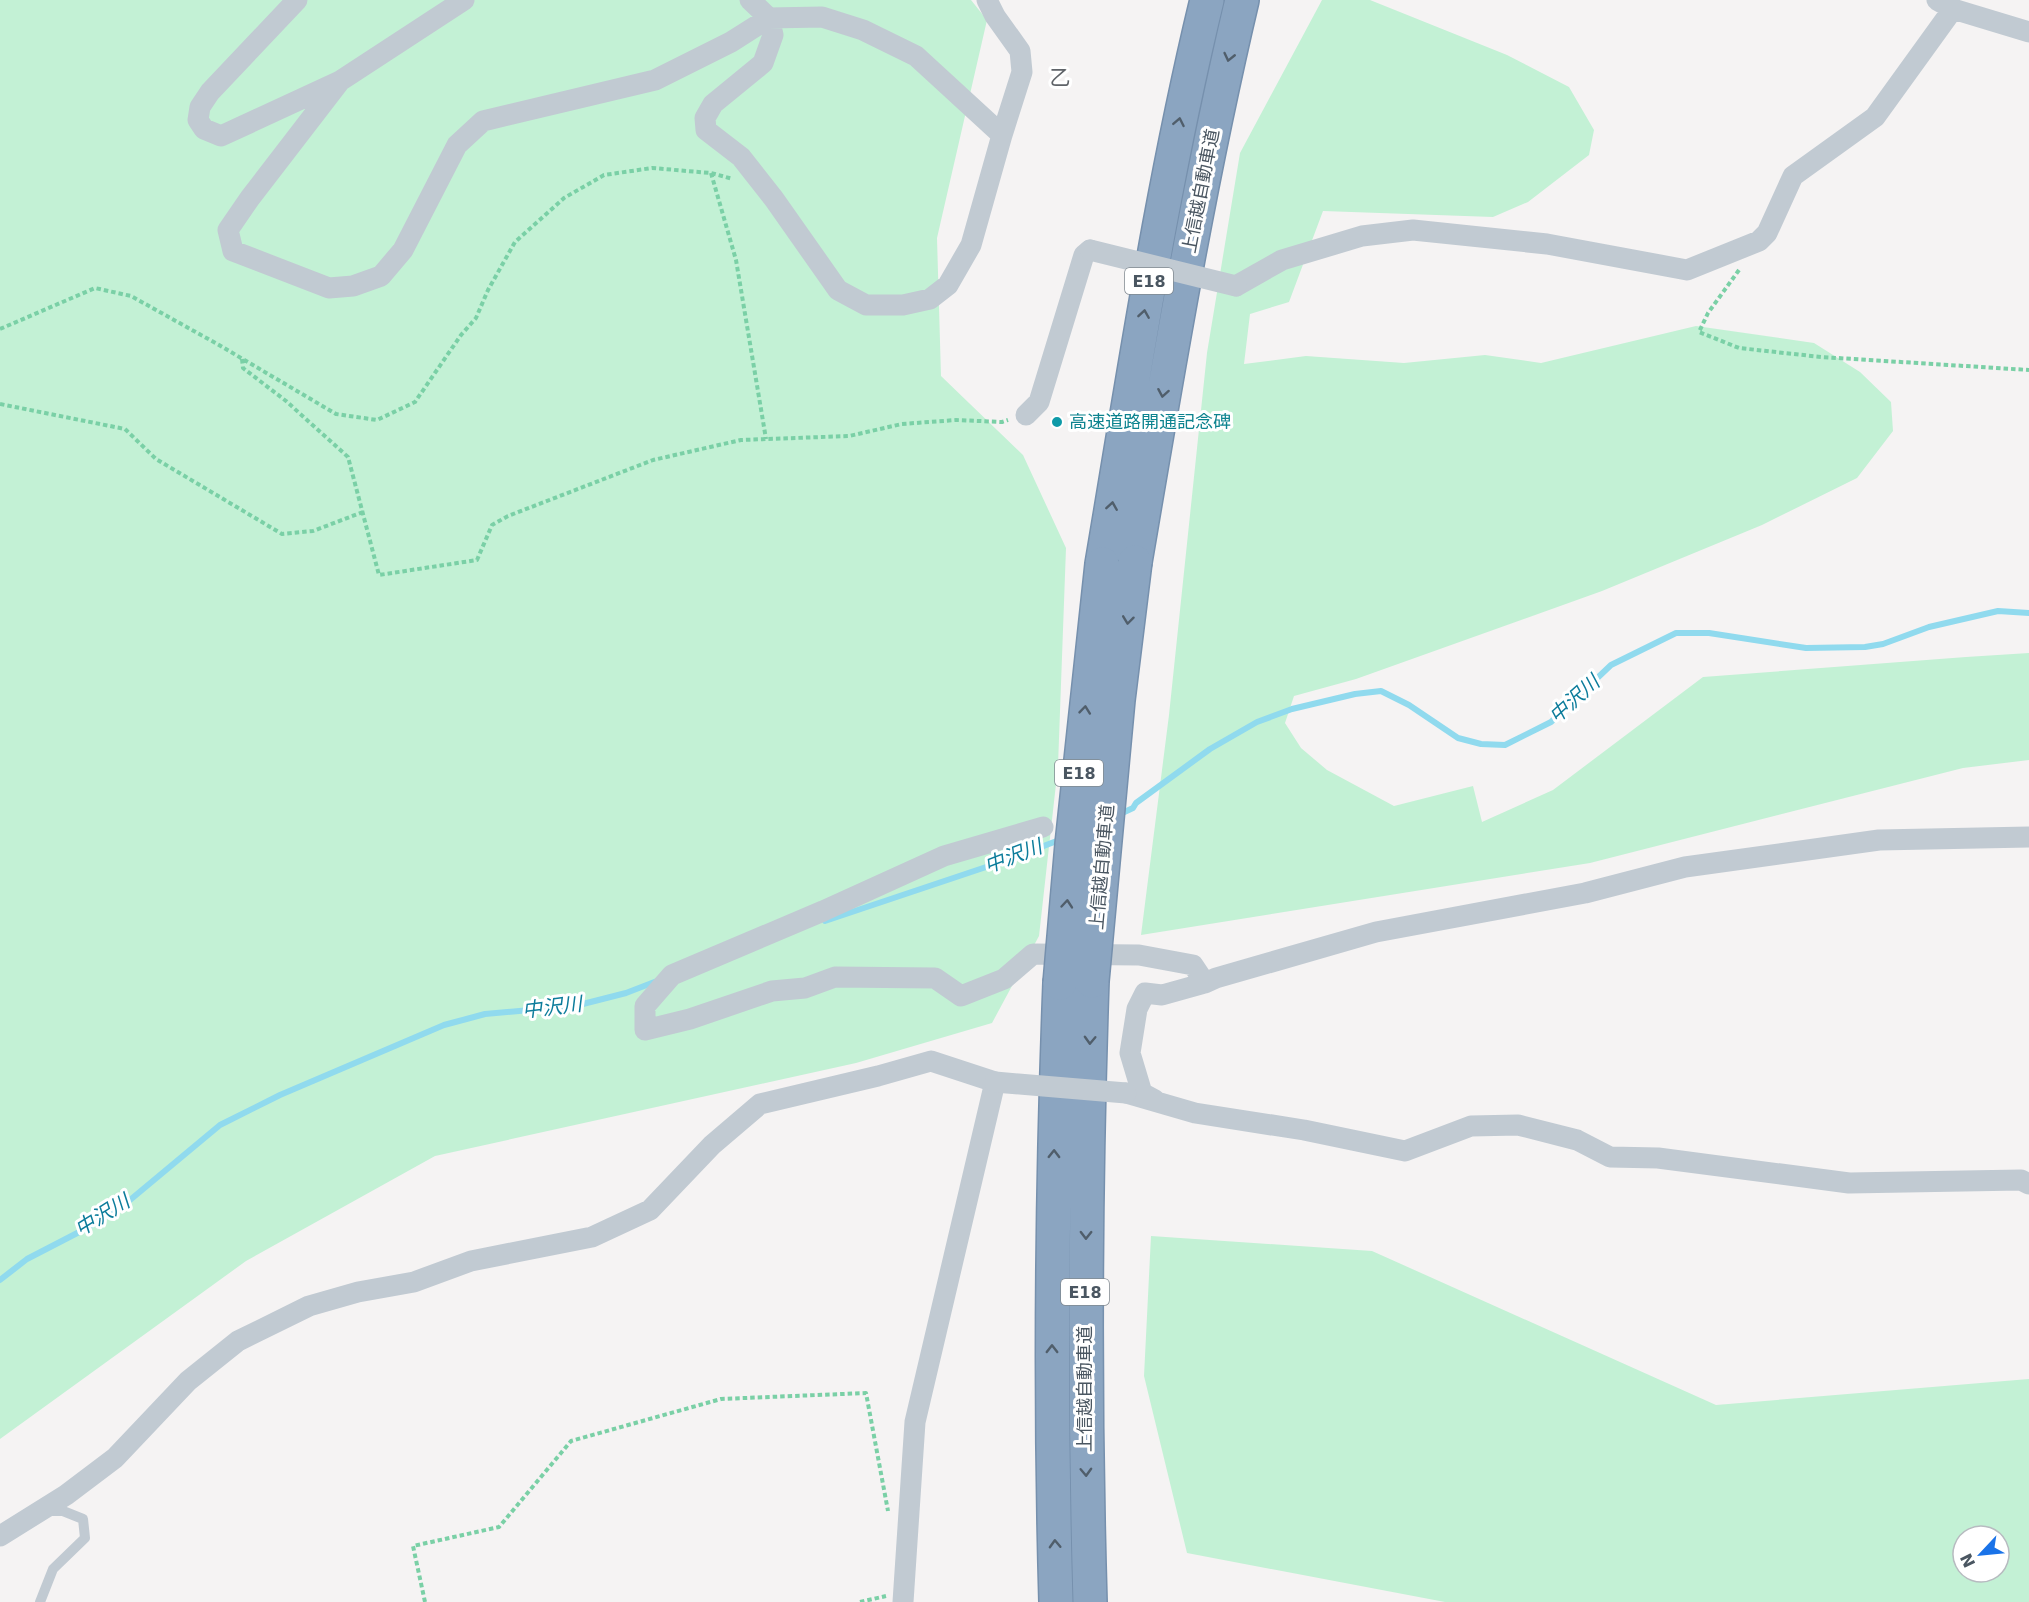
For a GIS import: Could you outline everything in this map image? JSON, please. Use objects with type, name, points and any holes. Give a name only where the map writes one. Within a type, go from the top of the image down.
[{"type":"highway","name":"上信越自動車道","points":[[1056,1602],[1052,1461],[1054,1133],[1060,983],[1074,821],[1102,564],[1149,283],[1186,87],[1207,0]]},
{"type":"highway","name":"上信越自動車道","points":[[1090,1602],[1086,1454],[1087,1130],[1092,981],[1118,700],[1135,562],[1179,303],[1220,96],[1242,0]]},
{"type":"street","points":[[297,0],[210,92],[200,107],[198,120],[204,129],[221,136],[340,81],[464,0]]},
{"type":"street","points":[[750,0],[769,18],[773,35],[763,63],[713,104],[705,118],[706,130],[741,157],[774,199],[838,290],[866,305],[903,305],[930,299],[948,285],[972,245],[1022,72],[1020,51],[995,16],[987,0]]},
{"type":"street","points":[[1026,415],[1039,402],[1084,255],[1090,250],[1236,286],[1282,260],[1362,236],[1413,230],[1547,244],[1688,270],[1760,241],[1767,233],[1793,176],[1875,117],[1945,5],[2029,32]]},
{"type":"street","points":[[340,81],[228,230],[233,251],[329,288],[353,286],[381,276],[403,250],[457,145],[483,121],[655,80],[730,42],[769,18],[822,17],[863,30],[916,56],[1002,135]]},
{"type":"street","points":[[1043,826],[944,856],[823,911],[672,975],[645,1006],[645,1030],[690,1019],[772,991],[805,988],[835,977],[935,978],[961,996],[1004,979],[1033,954],[1139,955],[1193,965],[1205,983]]},
{"type":"street","points":[[1195,1113],[1142,1094],[1130,1053],[1137,1009],[1145,993],[1162,995],[1376,932],[1585,893],[1685,867],[1879,840],[2029,837]]},
{"type":"street","points":[[0,1536],[66,1495],[115,1458],[188,1381],[238,1341],[309,1306],[358,1292],[414,1282],[471,1260],[592,1237],[650,1210],[712,1145],[760,1104],[931,1061],[995,1082],[1126,1093],[1195,1113],[1304,1130],[1405,1151],[1471,1126],[1518,1125],[1577,1140],[1610,1157],[1658,1158],[1849,1183],[2021,1180],[2029,1184]]},
{"type":"street","points":[[903,1602],[915,1422],[995,1082]]},
{"type":"lane","points":[[39,1512],[63,1511],[82,1519],[85,1538],[53,1569],[40,1602]]},
{"type":"path","points":[[711,172],[736,260],[766,439]]},
{"type":"path","points":[[1760,241],[1708,313],[1699,332],[1739,348],[1821,357],[2029,370]]},
{"type":"path","points":[[242,359],[243,368],[286,401],[348,457],[379,575],[477,560],[492,525],[508,516],[653,460],[741,440],[849,436],[902,424],[945,421],[1002,422],[1026,415]]},
{"type":"path","points":[[0,404],[125,429],[156,459],[282,534],[314,531],[363,512]]},
{"type":"path","points":[[425,1602],[413,1546],[499,1527],[571,1441],[720,1399],[866,1393],[890,1521]]},
{"type":"green space","points":[[0,0],[971,0],[987,20],[937,238],[941,376],[1023,455],[1066,548],[1058,766],[1039,936],[992,1023],[856,1063],[435,1156],[246,1261],[0,1439]]},
{"type":"green space","points":[[1322,0],[1370,0],[1507,55],[1569,87],[1594,130],[1589,155],[1528,202],[1493,217],[1323,211],[1289,302],[1250,314],[1244,364],[1306,356],[1404,363],[1485,355],[1541,363],[1696,326],[1814,343],[1860,372],[1891,402],[1893,431],[1857,478],[1762,525],[1602,591],[1356,679],[1294,696],[1285,723],[1301,748],[1327,770],[1394,806],[1473,786],[1482,822],[1553,790],[1703,677],[2029,653],[2029,760],[1963,768],[1590,863],[1141,935],[1169,715],[1207,353],[1240,153]]},
{"type":"green space","points":[[1151,1236],[1372,1251],[1716,1405],[2029,1379],[2029,1602],[1445,1602],[1187,1553],[1144,1376]]},
{"type":"waterway","name":"中沢川","points":[[1118,815],[1133,808],[1136,803],[1210,749],[1257,722],[1292,709],[1355,694],[1381,691],[1409,705],[1458,738],[1481,744],[1505,745],[1551,722],[1611,665],[1676,633],[1709,633],[1806,648],[1865,647],[1883,644],[1929,627],[1998,611],[2029,613]]},
{"type":"waterway","name":"中沢川","points":[[825,921],[1004,861],[1062,839]]},
{"type":"waterway","name":"中沢川","points":[[0,1280],[27,1259],[85,1229],[124,1205],[220,1125],[280,1095],[444,1025],[485,1014],[575,1006],[626,993],[657,981]]},
{"type":"place","name":"高速道路開通記念碑","points":[[1057,422]]},
{"type":"district","name":"乙","points":[[1060,78]]}]
